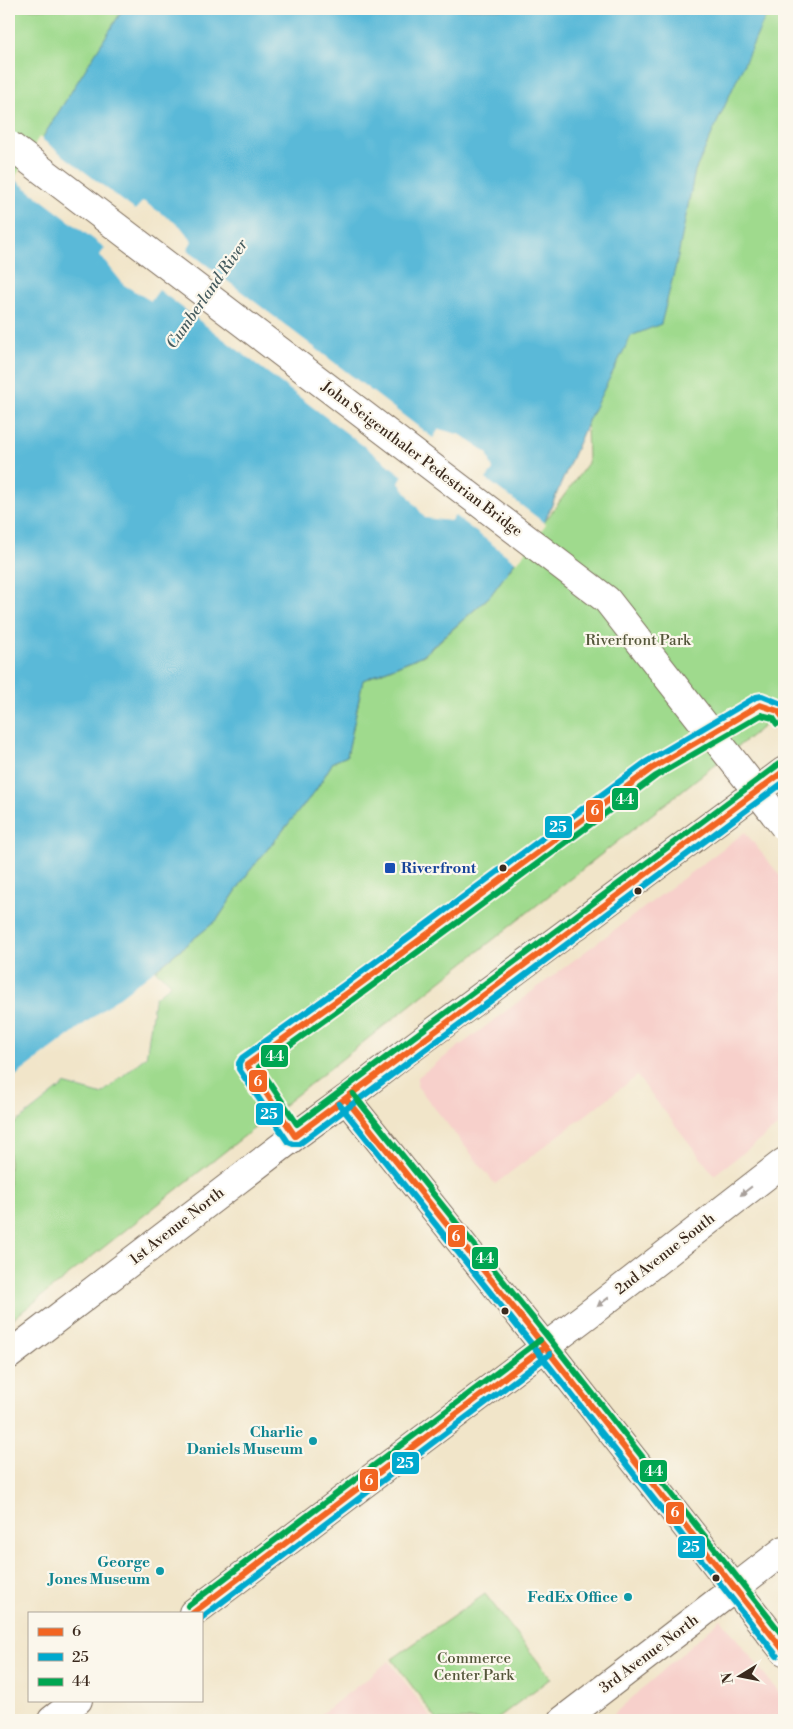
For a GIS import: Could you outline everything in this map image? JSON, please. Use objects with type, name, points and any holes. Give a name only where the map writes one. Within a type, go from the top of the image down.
[{"type":"street","name":"John Seigenthaler Pedestrian Bridge","points":[[9,145],[607,600],[784,826]]},
{"type":"street","name":"1st Avenue North","points":[[9,1355],[254,1167],[784,771]]},
{"type":"street","points":[[346,1099],[784,1651]]},
{"type":"street","name":"2nd Avenue South","points":[[194,1612],[784,1162]]},
{"type":"street","name":"3rd Avenue North","points":[[563,1720],[784,1550]]},
{"type":"street","points":[[52,1720],[75,1702]]},
{"type":"shaded area","points":[[745,832],[784,881],[784,1122],[714,1175],[637,1076],[495,1184],[417,1086],[418,1077]]},
{"type":"shaded area","points":[[721,1619],[784,1699],[784,1720],[607,1720]]},
{"type":"shaded area","points":[[389,1661],[433,1720],[314,1720]]},
{"type":"green space","points":[[9,9],[124,9],[9,233]]},
{"type":"green space","name":"Riverfront Park","points":[[768,9],[784,9],[784,710],[9,1322],[9,1128],[65,1084],[101,1094],[146,1056],[154,998],[162,977],[155,970],[217,920],[248,873],[316,790],[333,762],[347,756],[363,680],[424,655],[490,596],[588,463],[587,423],[726,98]]},
{"type":"green space","name":"Commerce Center Park","points":[[485,1594],[551,1678],[495,1720],[437,1720],[392,1659]]},
{"type":"water","name":"Cumberland River","points":[[123,9],[769,9],[695,171],[677,261],[661,324],[631,336],[587,423],[545,521],[490,596],[423,655],[363,680],[347,756],[333,762],[316,790],[248,873],[217,920],[155,970],[171,984],[154,998],[146,1056],[101,1094],[65,1084],[9,1128],[9,191]]},
{"type":"pier","points":[[39,137],[135,210],[143,201],[180,226],[192,241],[187,250],[433,438],[439,429],[461,435],[487,453],[493,470],[486,479],[546,524],[517,563],[455,516],[450,521],[425,518],[399,483],[403,476],[159,290],[151,301],[124,285],[100,255],[105,248],[14,179]]},
{"type":"pier","points":[[155,970],[171,984],[154,998],[146,1056],[101,1094],[65,1084],[9,1128],[9,1081]]},
{"type":"transit line","name":"25","points":[[784,705],[762,696],[756,697],[646,762],[242,1058],[239,1063],[239,1069],[288,1142],[299,1144],[784,782]]},
{"type":"transit line","name":"6","points":[[784,719],[778,711],[760,705],[651,769],[247,1065],[295,1136],[784,771]]},
{"type":"transit line","name":"44","points":[[777,724],[773,718],[761,715],[656,776],[259,1067],[297,1124],[779,764]]},
{"type":"transit line","name":"44","points":[[353,1094],[552,1342],[784,1637]]},
{"type":"transit line","name":"6","points":[[346,1099],[545,1347],[784,1651]]},
{"type":"transit line","name":"25","points":[[339,1104],[538,1352],[777,1656]]},
{"type":"transit line","name":"44","points":[[188,1606],[540,1340]]},
{"type":"transit line","name":"6","points":[[194,1612],[545,1347]]},
{"type":"transit line","name":"25","points":[[202,1617],[550,1354]]},
{"type":"place","name":"Riverfront","points":[[390,868]]},
{"type":"place","name":"Charlie Daniels Museum","points":[[313,1441]]},
{"type":"place","name":"George Jones Museum","points":[[160,1571]]},
{"type":"place","name":"FedEx Office","points":[[628,1597]]}]
